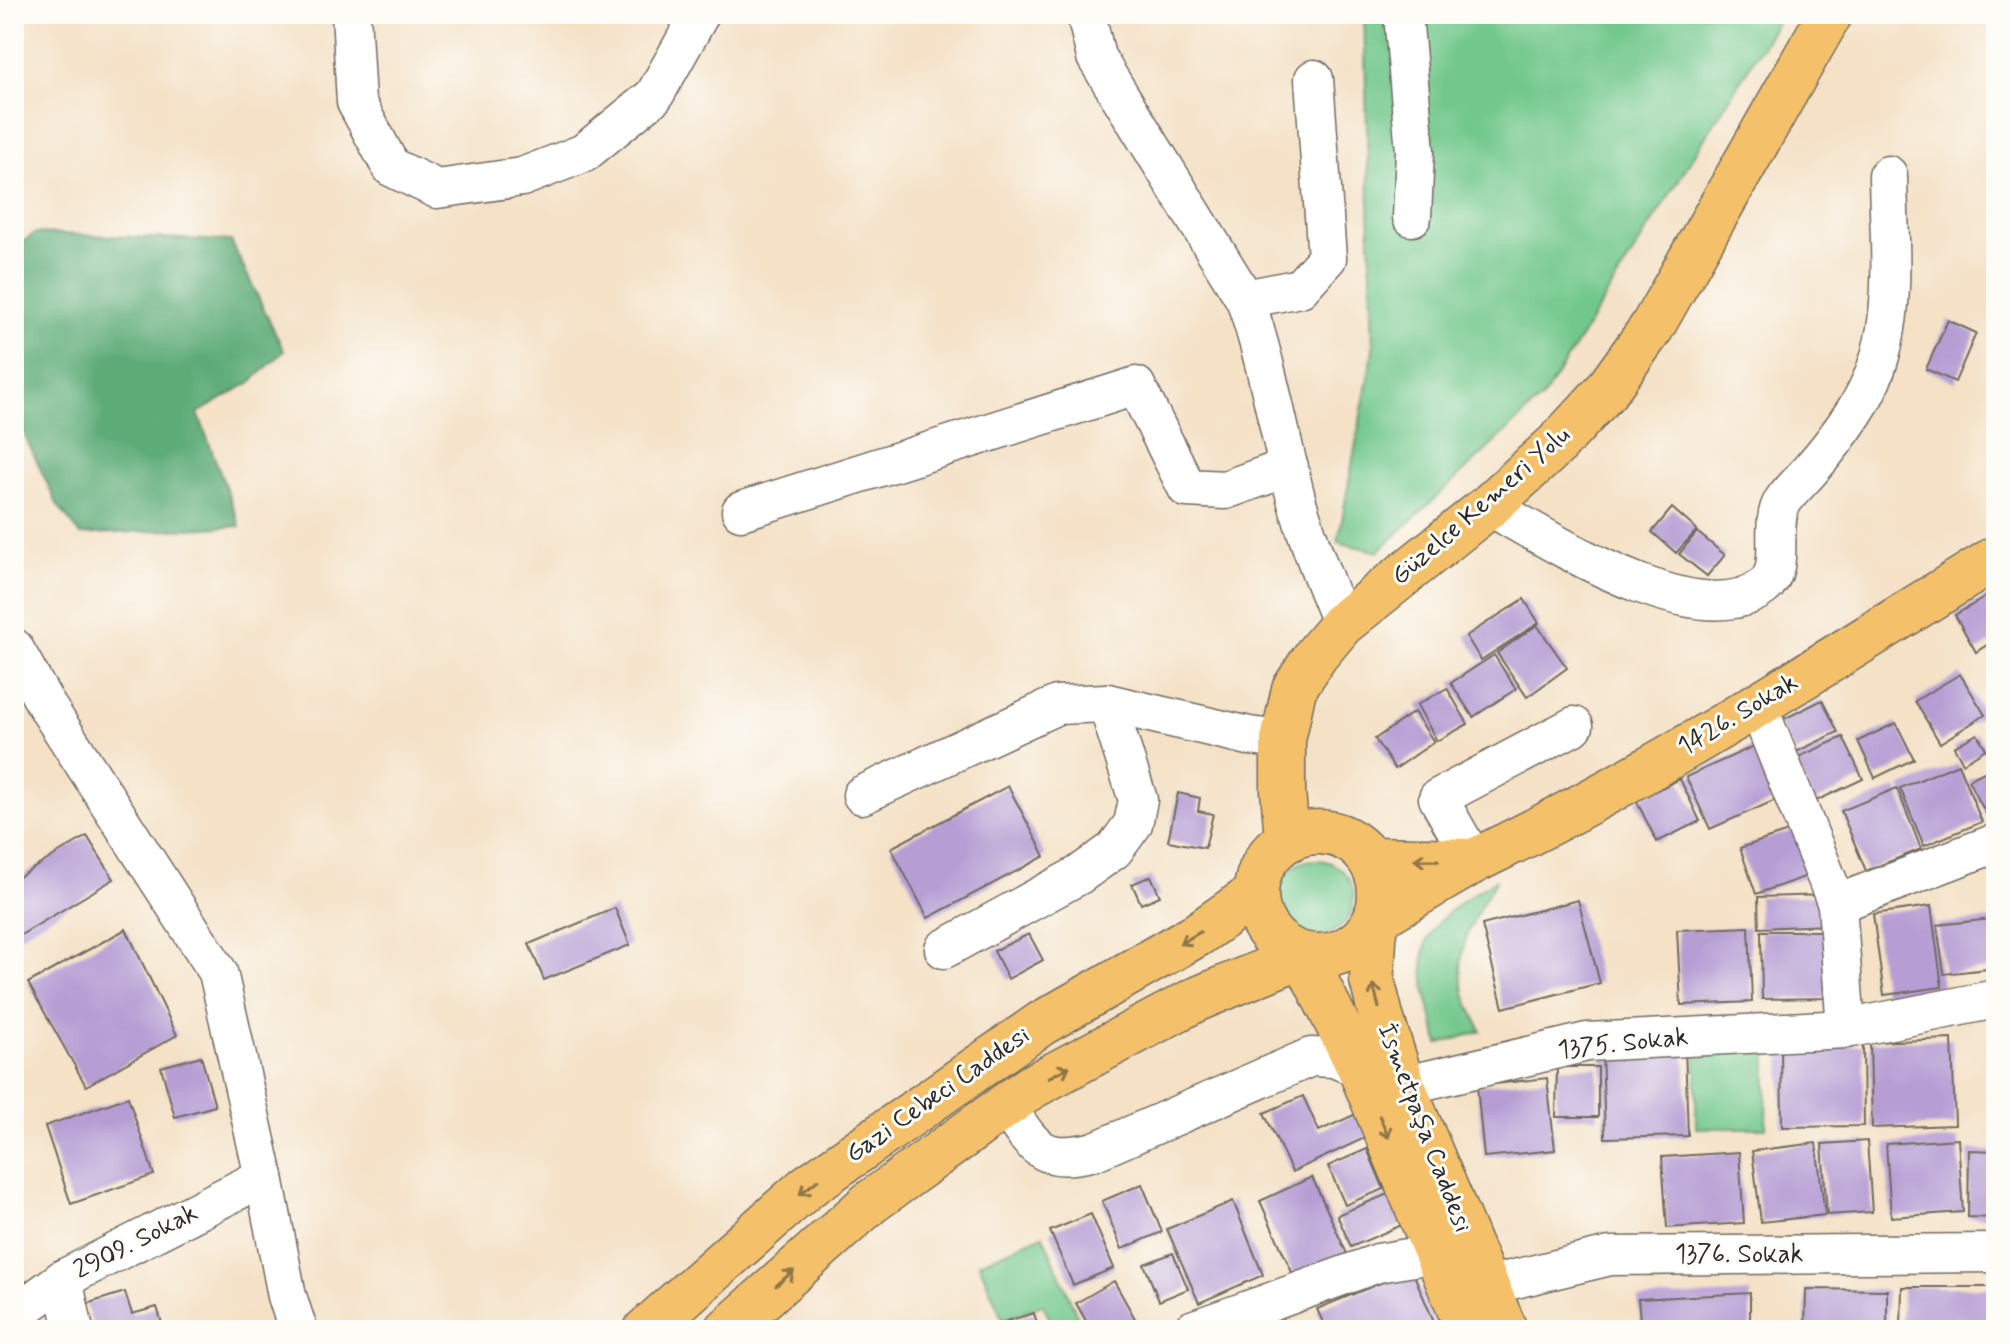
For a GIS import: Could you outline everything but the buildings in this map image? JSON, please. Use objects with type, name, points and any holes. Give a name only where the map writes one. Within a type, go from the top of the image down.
[{"type":"main road","name":"Güzelce Kemeri Yolu","points":[[1287,840],[1283,740],[1294,689],[1316,655],[1342,624],[1489,506],[1557,444],[1606,391],[1652,327],[1830,14]]},
{"type":"main road","name":"1426. Sokak","points":[[1375,919],[1474,861],[1556,822],[1996,558]]},
{"type":"main road","points":[[1317,832],[1338,835],[1356,844],[1370,859],[1378,878],[1380,899],[1375,919],[1363,937],[1346,950],[1325,956],[1303,955],[1284,947],[1269,933],[1258,915],[1255,894],[1258,876],[1267,857],[1280,843],[1298,835],[1317,832]]},
{"type":"main road","points":[[1370,859],[1474,861]]},
{"type":"main road","name":"Gazi Cebeci Caddesi","points":[[646,1330],[807,1187],[1042,1023],[1198,934],[1255,894]]},
{"type":"main road","name":"İsmetpaşa Caddesi","points":[[1375,919],[1372,980],[1403,1086],[1505,1330]]},
{"type":"main road","name":"Gazi Cebeci Caddesi","points":[[727,1330],[871,1202],[1033,1086],[1195,1000],[1303,955]]},
{"type":"main road","name":"İsmetpaşa Caddesi","points":[[1303,955],[1360,1069],[1468,1330]]},
{"type":"street","points":[[351,14],[356,102],[391,167],[437,189],[522,177],[584,153],[654,96],[700,14]]},
{"type":"street","points":[[1086,14],[1096,57],[1245,299],[1258,335],[1289,467],[1320,572],[1342,624]]},
{"type":"street","points":[[1403,14],[1415,151],[1412,217]]},
{"type":"street","points":[[1245,299],[1300,288],[1327,258],[1314,79]]},
{"type":"street","points":[[1489,506],[1577,556],[1665,594],[1713,600],[1740,597],[1764,586],[1775,570],[1775,531],[1781,503],[1814,466],[1857,408],[1881,358],[1890,310],[1888,175]]},
{"type":"street","points":[[741,511],[1136,386],[1187,488],[1225,490],[1289,467]]},
{"type":"street","points":[[14,648],[46,705],[218,972],[287,1296],[298,1330]]},
{"type":"street","points":[[862,795],[1057,705],[1107,703],[1249,736],[1283,740]]},
{"type":"street","points":[[944,949],[1079,875],[1114,850],[1133,824],[1138,800],[1107,703]]},
{"type":"street","points":[[1757,704],[1837,904],[1846,1029]]},
{"type":"street","points":[[1474,861],[1438,798],[1574,726]]},
{"type":"street","points":[[1837,904],[1996,843]]},
{"type":"street","name":"1375. Sokak","points":[[1403,1086],[1587,1042],[1846,1029],[1996,999]]},
{"type":"street","points":[[1006,1106],[1029,1140],[1050,1154],[1068,1157],[1095,1151],[1311,1057],[1334,1058],[1360,1069]]},
{"type":"street","name":"2909. Sokak","points":[[14,1315],[63,1279],[264,1177]]},
{"type":"street","points":[[1192,1330],[1256,1318],[1378,1263],[1437,1253]]},
{"type":"street","name":"1376. Sokak","points":[[1486,1286],[1610,1256],[1996,1253]]},
{"type":"street","points":[[63,1279],[74,1330]]},
{"type":"green space","points":[[1364,14],[1782,14],[1544,396],[1378,552],[1338,542],[1373,350]]},
{"type":"green space","points":[[36,233],[231,241],[284,351],[251,382],[198,413],[240,526],[81,535],[58,506],[14,413],[14,247]]},
{"type":"green space","points":[[1324,860],[1337,866],[1348,877],[1354,898],[1352,913],[1337,930],[1324,936],[1308,936],[1295,930],[1280,913],[1278,890],[1284,877],[1301,862]]},
{"type":"green space","points":[[1497,879],[1474,918],[1462,960],[1465,995],[1481,1031],[1439,1044],[1425,987],[1423,965],[1426,946],[1433,929],[1447,913]]},
{"type":"green space","points":[[1696,1048],[1767,1048],[1766,1128],[1696,1128]]},
{"type":"green space","points":[[1043,1235],[1083,1330],[1055,1330],[1043,1304],[1003,1320],[979,1263]]}]
